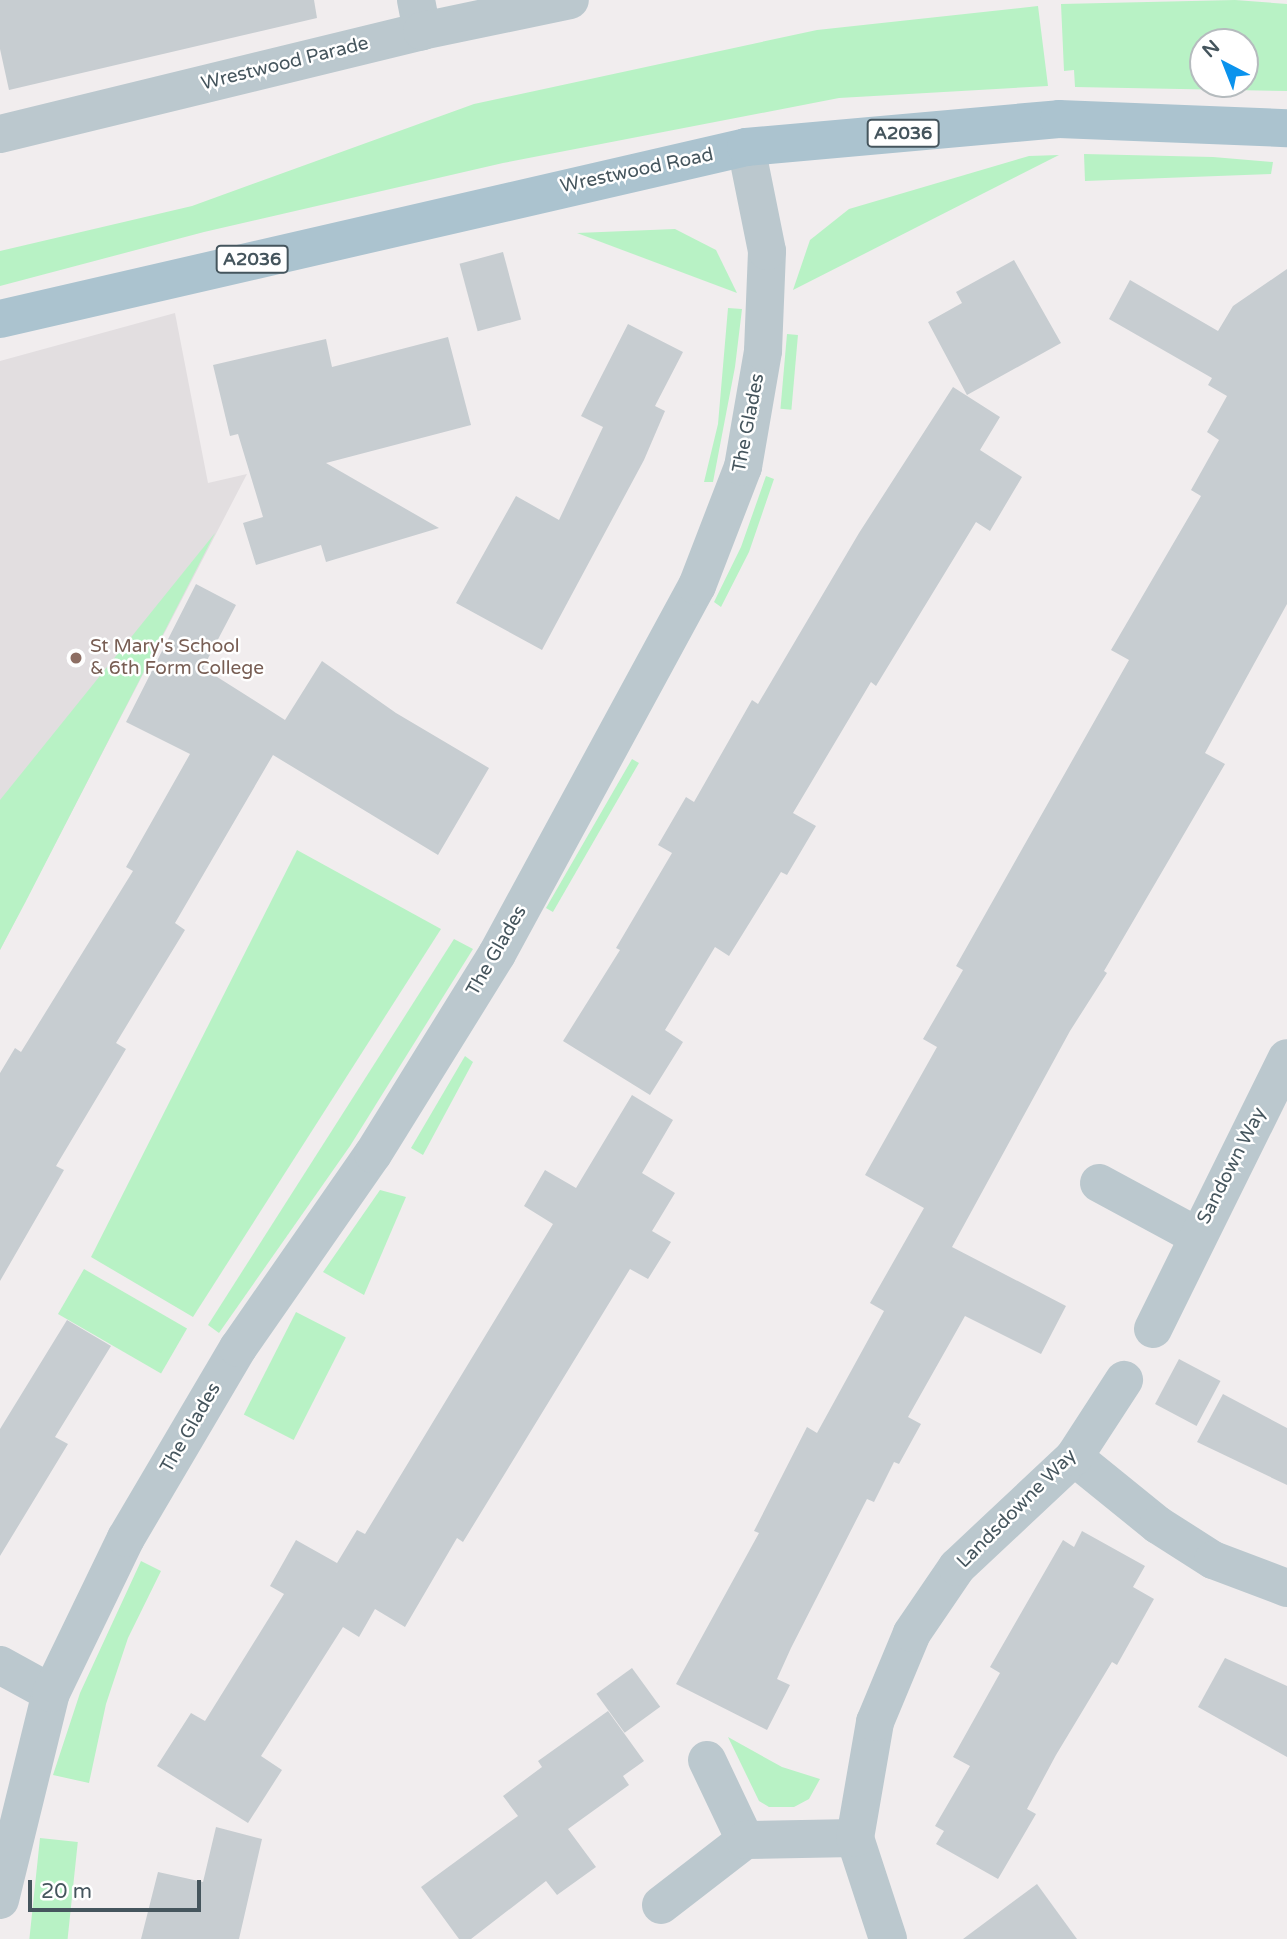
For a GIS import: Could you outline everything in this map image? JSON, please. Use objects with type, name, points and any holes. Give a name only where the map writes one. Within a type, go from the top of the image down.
[{"type":"main road","name":"Wrestwood Road","points":[[0,319],[746,147],[1059,119],[1287,128]]},
{"type":"street","name":"Wrestwood Parade","points":[[0,134],[419,15],[570,0]]},
{"type":"street","name":"The Glades","points":[[0,1900],[51,1693],[126,1538],[238,1348],[373,1154],[497,954],[697,586],[743,467],[763,351],[767,251],[746,147]]},
{"type":"street","name":"Sandown Way","points":[[1153,1329],[1287,1058]]},
{"type":"street","name":"Sandown Way","points":[[1099,1183],[1197,1236]]},
{"type":"street","name":"Landsdowne Way","points":[[888,1939],[855,1838],[875,1722],[912,1633],[957,1567],[1074,1457],[1124,1380]]},
{"type":"street","points":[[1074,1457],[1158,1525],[1213,1560],[1287,1588]]},
{"type":"street","points":[[0,1665],[51,1693]]},
{"type":"street","points":[[707,1760],[745,1840]]},
{"type":"street","points":[[661,1905],[745,1840],[855,1838]]},
{"type":"shaded area","name":"St Mary's School & 6th Form College","points":[[175,313],[208,483],[247,474],[0,950],[0,361]]},
{"type":"green space","points":[[1235,0],[1287,4],[1287,91],[1259,90],[1259,28],[1189,28],[1189,89],[1075,87],[1074,70],[1064,71],[1061,4]]},
{"type":"green space","points":[[1038,6],[1048,86],[839,98],[503,163],[204,232],[0,286],[0,251],[192,206],[474,104],[817,30]]},
{"type":"green space","points":[[1084,154],[1213,157],[1273,162],[1271,174],[1085,181]]},
{"type":"green space","points":[[1059,155],[793,290],[810,240],[849,209],[1029,156]]},
{"type":"green space","points":[[675,229],[716,250],[737,293],[577,233]]},
{"type":"green space","points":[[728,308],[742,309],[735,367],[713,482],[704,482],[718,424]]},
{"type":"green space","points":[[787,334],[798,335],[791,410],[780,409]]},
{"type":"green space","points":[[766,476],[774,479],[749,552],[721,607],[714,602],[741,547]]},
{"type":"green space","points":[[215,533],[26,901],[0,950],[0,800]]},
{"type":"green space","points":[[632,759],[639,763],[553,912],[546,908]]},
{"type":"green space","points":[[297,850],[441,929],[193,1317],[91,1257]]},
{"type":"green space","points":[[454,939],[473,949],[350,1146],[219,1333],[208,1325]]},
{"type":"green space","points":[[465,1056],[473,1062],[423,1155],[411,1148]]},
{"type":"green space","points":[[380,1190],[406,1197],[364,1295],[323,1272]]},
{"type":"green space","points":[[84,1269],[187,1328],[161,1374],[58,1314]]},
{"type":"green space","points":[[296,1312],[346,1337],[294,1440],[244,1414]]},
{"type":"green space","points":[[141,1561],[161,1571],[128,1638],[106,1704],[89,1783],[53,1775],[80,1693]]},
{"type":"green space","points":[[728,1737],[782,1767],[820,1779],[809,1799],[794,1807],[769,1807],[759,1801]]},
{"type":"green space","points":[[40,1838],[78,1842],[68,1939],[29,1939]]},
{"type":"building","points":[[0,0],[314,0],[317,18],[9,90],[0,49]]},
{"type":"building","points":[[503,252],[521,320],[478,331],[460,264]]},
{"type":"building","points":[[1014,260],[1061,343],[967,395],[928,322],[962,303],[956,292]]},
{"type":"building","points":[[1287,269],[1287,604],[1205,753],[1225,764],[1104,971],[1107,973],[1070,1031],[952,1247],[1066,1306],[1041,1354],[965,1316],[908,1417],[921,1424],[899,1464],[894,1462],[874,1502],[867,1499],[791,1648],[777,1679],[790,1685],[767,1730],[676,1684],[759,1533],[754,1531],[807,1427],[817,1433],[884,1311],[870,1303],[924,1208],[865,1175],[937,1047],[923,1039],[963,970],[956,966],[1129,660],[1111,650],[1201,496],[1191,490],[1219,440],[1207,432],[1227,396],[1208,385],[1212,378],[1109,319],[1130,280],[1218,331],[1233,306]]},
{"type":"building","points":[[628,324],[683,352],[655,406],[665,411],[644,460],[542,650],[456,603],[516,496],[559,520],[603,427],[581,416]]},
{"type":"building","points":[[448,337],[471,425],[326,463],[439,528],[326,562],[321,545],[256,565],[243,523],[263,517],[238,434],[230,436],[213,365],[326,339],[332,367]]},
{"type":"building","points":[[953,387],[1000,417],[980,450],[1022,477],[990,531],[976,522],[876,686],[871,682],[793,813],[816,826],[787,875],[781,872],[729,956],[715,947],[665,1030],[683,1042],[650,1095],[563,1041],[620,950],[616,948],[672,853],[658,845],[686,797],[694,802],[752,700],[758,704],[859,533]]},
{"type":"building","points":[[196,584],[236,605],[203,668],[285,720],[322,661],[396,713],[489,768],[438,855],[273,755],[175,923],[185,930],[116,1043],[126,1049],[56,1166],[64,1170],[0,1281],[0,1073],[15,1048],[21,1052],[133,871],[126,867],[190,754],[126,722]]},
{"type":"building","points":[[632,1095],[673,1120],[642,1173],[675,1193],[652,1231],[671,1242],[648,1279],[630,1269],[463,1542],[457,1538],[405,1627],[375,1609],[359,1637],[343,1627],[261,1756],[282,1770],[248,1823],[157,1766],[191,1713],[205,1721],[284,1594],[270,1586],[296,1540],[337,1563],[357,1530],[365,1534],[553,1224],[524,1206],[545,1170],[576,1188]]},
{"type":"building","points":[[67,1320],[111,1346],[55,1437],[68,1444],[0,1556],[0,1429]]},
{"type":"building","points":[[1179,1359],[1220,1381],[1197,1426],[1155,1404]]},
{"type":"building","points":[[1223,1394],[1287,1428],[1287,1485],[1197,1442]]},
{"type":"building","points":[[1082,1531],[1145,1566],[1133,1587],[1154,1599],[1117,1665],[1112,1662],[1056,1755],[1027,1809],[1036,1814],[998,1879],[936,1844],[944,1831],[935,1826],[970,1766],[953,1757],[1000,1673],[990,1667],[1063,1540],[1074,1547]]},
{"type":"building","points":[[1225,1658],[1287,1686],[1287,1757],[1198,1707]]},
{"type":"building","points":[[632,1668],[660,1707],[625,1733],[596,1694]]},
{"type":"building","points":[[608,1711],[644,1761],[623,1776],[629,1785],[568,1829],[596,1867],[557,1895],[546,1881],[471,1939],[459,1939],[421,1887],[518,1816],[503,1796],[542,1767],[538,1761]]},
{"type":"building","points":[[216,1827],[262,1839],[239,1939],[141,1939],[158,1872],[203,1882]]},
{"type":"building","points":[[1037,1884],[1077,1939],[963,1939]]},
{"type":"place","name":"St Mary's School & 6th Form College","points":[[76,658]]}]
